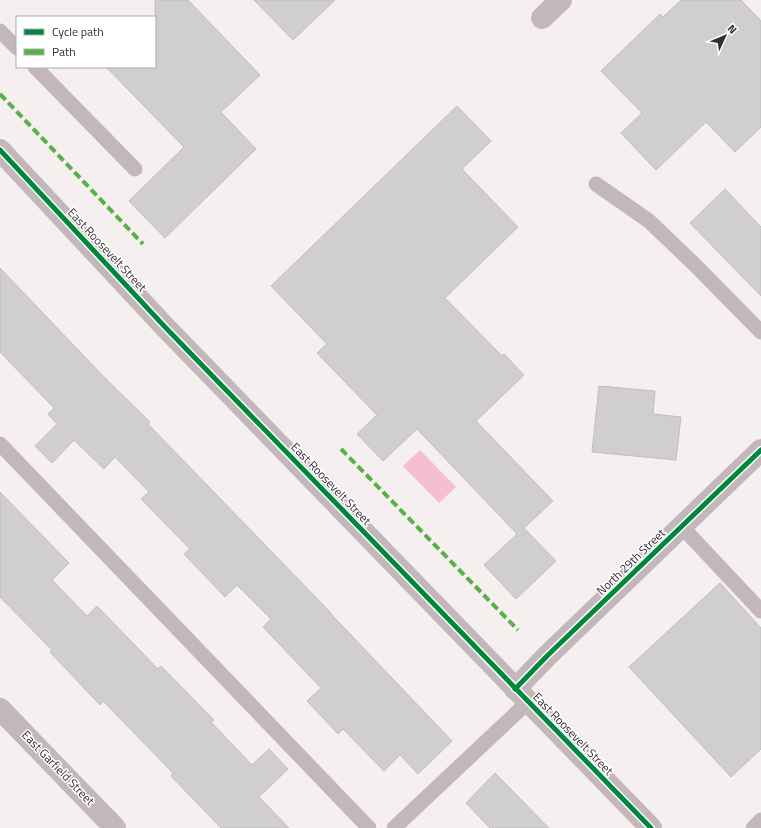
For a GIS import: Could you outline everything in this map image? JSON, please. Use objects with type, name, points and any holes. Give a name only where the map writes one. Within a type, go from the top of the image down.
[{"type":"street","points":[[542,18],[561,0]]},
{"type":"street","name":"East Roosevelt Street","points":[[0,150],[165,327],[651,828]]},
{"type":"street","name":"North 29th Street","points":[[522,695],[548,655],[761,450]]},
{"type":"street","name":"East Garfield Street","points":[[0,708],[115,828]]},
{"type":"lane","points":[[0,31],[16,47]]},
{"type":"lane","points":[[36,68],[135,169]]},
{"type":"lane","points":[[596,184],[649,221],[761,332]]},
{"type":"lane","points":[[0,444],[369,828]]},
{"type":"lane","points":[[682,527],[761,611]]},
{"type":"lane","points":[[394,828],[522,695]]},
{"type":"lane","points":[[752,828],[761,820]]},
{"type":"shaded area","points":[[420,450],[456,487],[439,503],[403,466]]},
{"type":"building","points":[[155,0],[188,0],[260,75],[221,112],[256,149],[165,238],[129,201],[184,147],[107,68],[156,68]]},
{"type":"building","points":[[254,0],[335,0],[293,40]]},
{"type":"building","points":[[681,0],[741,0],[761,21],[761,127],[735,152],[706,122],[656,170],[621,133],[642,113],[601,71],[660,14],[663,17]]},
{"type":"building","points":[[457,106],[491,141],[462,169],[518,227],[445,298],[502,356],[504,354],[524,375],[476,421],[553,501],[524,528],[556,561],[516,599],[484,565],[517,534],[417,429],[383,461],[357,434],[377,415],[317,353],[327,344],[271,286]]},
{"type":"building","points":[[725,189],[761,227],[761,296],[690,223]]},
{"type":"building","points":[[0,268],[104,377],[150,422],[148,424],[332,614],[452,741],[418,774],[400,755],[384,771],[343,729],[338,734],[307,701],[321,688],[263,627],[271,619],[237,585],[225,597],[184,554],[190,549],[141,499],[149,492],[115,457],[104,469],[74,440],[52,463],[35,446],[57,424],[48,414],[54,408],[0,352]]},
{"type":"building","points":[[599,386],[655,391],[653,414],[681,417],[676,460],[592,452]]},
{"type":"building","points":[[0,492],[69,563],[52,580],[87,616],[97,606],[158,669],[161,666],[214,720],[211,722],[252,765],[269,749],[288,769],[259,797],[289,828],[221,828],[171,776],[173,773],[103,701],[100,705],[50,652],[52,650],[0,597]]},
{"type":"building","points":[[720,583],[761,628],[761,749],[731,777],[629,667]]},
{"type":"building","points":[[495,773],[549,828],[490,828],[466,803]]},
{"type":"marked path","points":[[0,94],[143,244]]},
{"type":"marked path","points":[[341,449],[518,630]]},
{"type":"cycle path","points":[[0,150],[165,327],[651,828]]},
{"type":"cycle path","points":[[515,689],[548,655],[761,450]]}]
